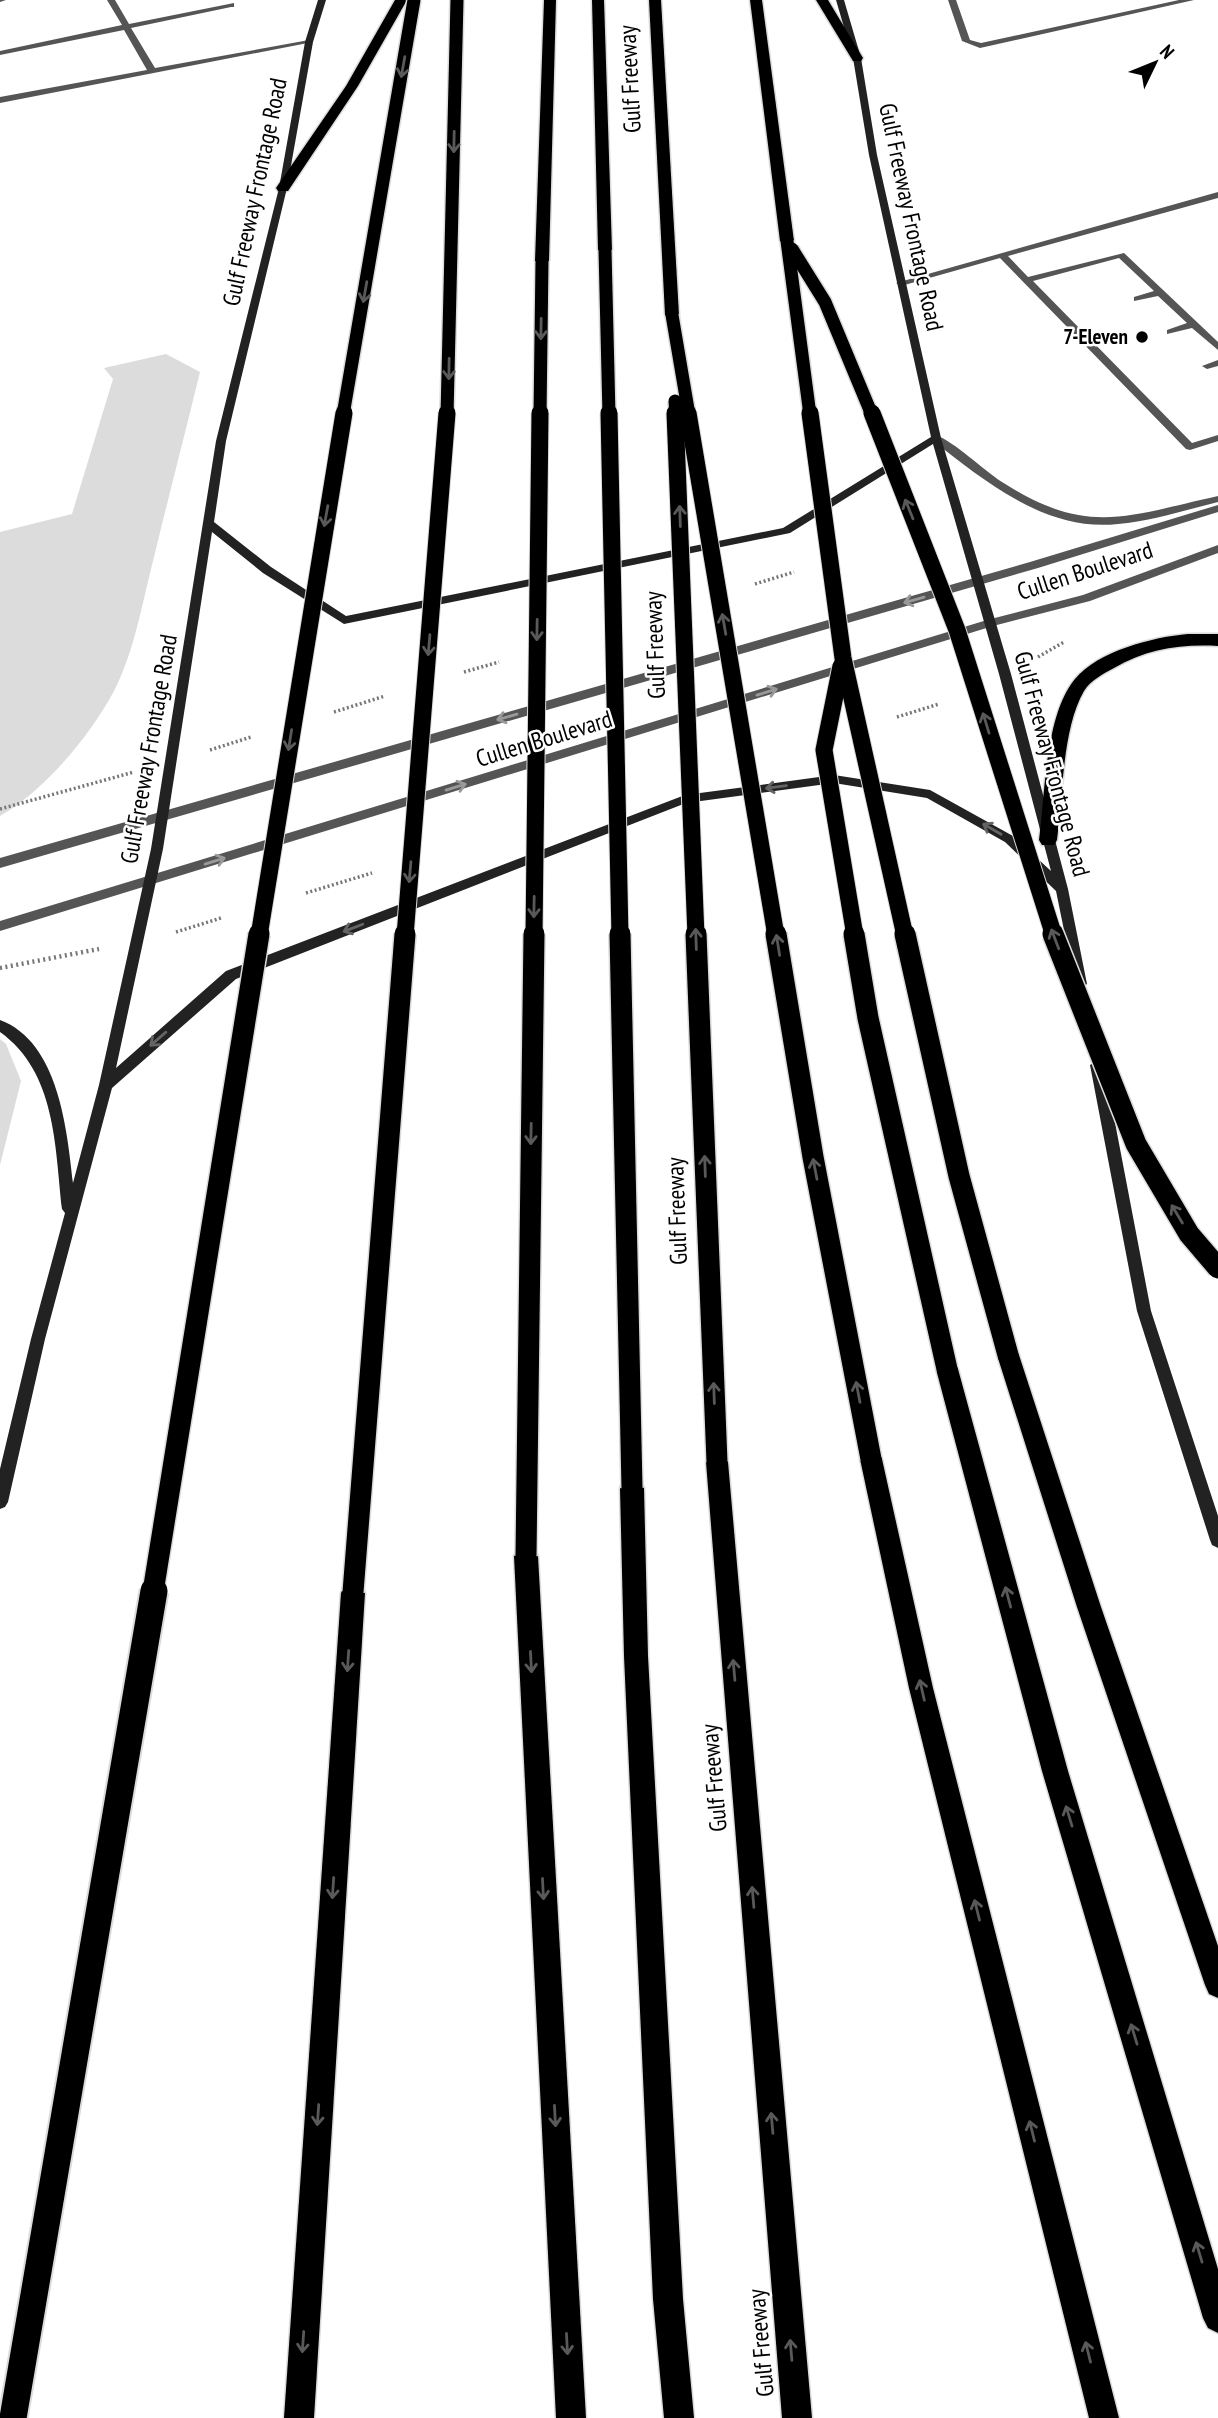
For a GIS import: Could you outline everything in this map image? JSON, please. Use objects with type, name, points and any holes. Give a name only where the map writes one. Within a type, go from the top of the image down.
[{"type":"highway","points":[[283,188],[352,86],[401,0]]},
{"type":"highway","points":[[13,2418],[177,1451],[321,548],[414,0]]},
{"type":"highway","points":[[299,2418],[353,1593],[448,398],[457,0]]},
{"type":"highway","points":[[550,0],[542,261],[526,1556],[569,2414]]},
{"type":"highway","name":"Gulf Freeway","points":[[598,0],[636,1656],[668,2299],[679,2418]]},
{"type":"highway","name":"Gulf Freeway","points":[[655,0],[672,315],[717,1462],[797,2418]]},
{"type":"highway","points":[[756,0],[843,657],[959,1176],[1008,1355],[1089,1607],[1218,1986]]},
{"type":"highway","points":[[822,0],[856,58]]},
{"type":"highway","points":[[787,241],[825,302],[839,333],[957,630],[1045,913],[1136,1144],[1189,1234],[1218,1268]]},
{"type":"highway","points":[[672,315],[813,1157],[871,1460],[921,1688],[1104,2418]]},
{"type":"highway","points":[[1048,840],[1066,716],[1080,684],[1095,671],[1130,651],[1157,642],[1188,638],[1218,640]]},
{"type":"highway","points":[[843,657],[824,750],[867,1018],[947,1369],[1059,1784],[1218,2318]]},
{"type":"main road","name":"Gulf Freeway Frontage Road","points":[[0,1502],[38,1339],[106,1085],[150,881],[210,525],[221,441],[283,188],[309,42],[321,0]]},
{"type":"main road","name":"Gulf Freeway Frontage Road","points":[[840,0],[856,58],[873,155],[936,438],[991,623],[1062,889],[1144,1311],[1218,1540]]},
{"type":"main road","points":[[210,525],[267,570],[344,620],[786,531],[936,438]]},
{"type":"main road","points":[[106,1085],[231,975],[685,799],[834,779],[930,794],[1009,839],[1062,889]]},
{"type":"main road","points":[[0,1025],[39,1061],[54,1101],[70,1218]]},
{"type":"street","points":[[111,0],[152,71]]},
{"type":"street","points":[[952,0],[966,41],[980,46],[1190,0]]},
{"type":"street","points":[[0,53],[231,5]]},
{"type":"street","points":[[0,100],[309,42]]},
{"type":"street","points":[[901,283],[1218,195]]},
{"type":"street","points":[[1026,280],[1121,255],[1218,347]]},
{"type":"street","points":[[1002,256],[1190,447],[1218,438]]},
{"type":"street","points":[[1137,299],[1161,292]]},
{"type":"street","points":[[1065,319],[1079,315]]},
{"type":"street","points":[[1170,332],[1194,324]]},
{"type":"street","points":[[1098,354],[1114,349]]},
{"type":"street","points":[[1207,366],[1218,363]]},
{"type":"street","points":[[1134,390],[1149,385]]},
{"type":"street","points":[[936,438],[987,478],[1034,506],[1077,518],[1115,521],[1218,499]]},
{"type":"street","name":"Cullen Boulevard","points":[[0,863],[979,581],[1218,508]]},
{"type":"street","name":"Cullen Boulevard","points":[[0,926],[991,623],[1086,598],[1218,549]]},
{"type":"path","points":[[0,809],[56,794],[52,806]]},
{"type":"path","points":[[0,968],[49,960]]},
{"type":"shaded area","points":[[166,354],[200,372],[140,616],[126,662],[114,691],[79,744],[33,792],[0,816],[0,532],[72,514],[113,379],[104,368]]},
{"type":"shaded area","points":[[0,1039],[6,1044],[21,1081],[0,1165]]},
{"type":"place","name":"7-Eleven","points":[[1142,337]]}]
